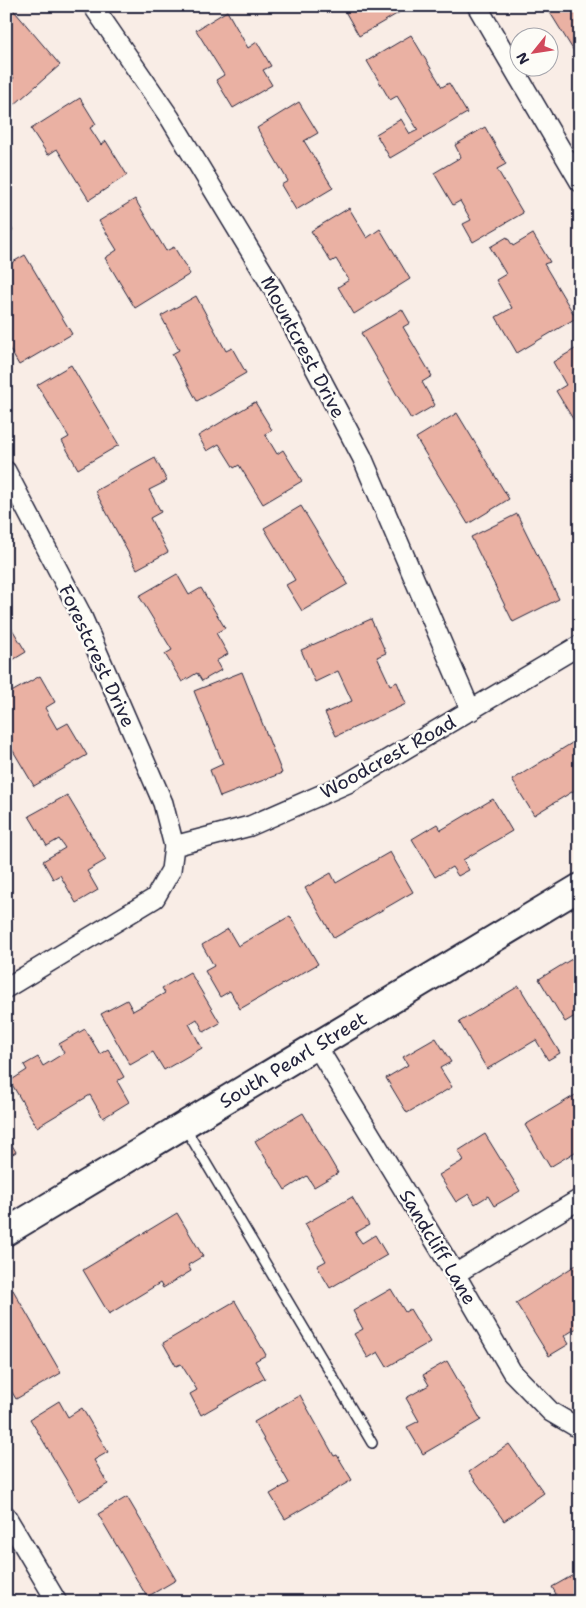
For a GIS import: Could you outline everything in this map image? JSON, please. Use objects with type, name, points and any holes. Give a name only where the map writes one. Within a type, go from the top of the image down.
[{"type":"street","name":"Mountcrest Drive","points":[[93,6],[170,118],[274,290],[362,457],[471,711]]},
{"type":"street","points":[[477,6],[580,182]]},
{"type":"street","name":"Forestcrest Drive","points":[[6,471],[80,612],[163,803],[174,846]]},
{"type":"street","name":"Woodcrest Road","points":[[174,846],[250,826],[348,783],[580,645]]},
{"type":"street","points":[[6,988],[155,898],[171,870],[174,846]]},
{"type":"street","name":"South Pearl Street","points":[[6,1232],[580,887]]},
{"type":"street","name":"Sandcliff Lane","points":[[316,1045],[512,1372],[551,1412],[580,1429]]},
{"type":"street","points":[[455,1274],[580,1199]]},
{"type":"street","points":[[6,1516],[57,1602]]},
{"type":"lane","points":[[184,1126],[372,1443]]},
{"type":"building","points":[[6,6],[10,6],[60,65],[14,105],[6,96],[6,84],[14,78],[6,69]]},
{"type":"building","points":[[154,6],[166,6],[157,12]]},
{"type":"building","points":[[342,6],[406,6],[407,8],[359,36]]},
{"type":"building","points":[[546,6],[580,6],[580,61]]},
{"type":"building","points":[[227,11],[248,48],[257,42],[271,66],[263,70],[272,85],[233,108],[216,80],[224,75],[196,30]]},
{"type":"building","points":[[411,35],[442,87],[449,83],[467,113],[390,158],[376,134],[401,119],[410,134],[418,130],[397,96],[390,100],[367,61]]},
{"type":"building","points":[[80,98],[96,124],[90,128],[101,145],[106,141],[127,175],[89,200],[57,149],[48,155],[31,129]]},
{"type":"building","points":[[299,102],[318,133],[304,141],[333,188],[296,210],[281,185],[288,181],[257,128]]},
{"type":"building","points":[[485,127],[506,164],[497,169],[523,213],[473,242],[463,224],[471,220],[460,201],[453,205],[434,173],[461,157],[455,145]]},
{"type":"building","points":[[135,199],[166,251],[174,247],[190,274],[135,308],[105,258],[117,250],[99,221]]},
{"type":"building","points":[[349,208],[367,238],[380,229],[410,279],[354,314],[338,287],[349,280],[336,259],[331,262],[311,231]]},
{"type":"building","points":[[6,220],[13,230],[6,235]]},
{"type":"building","points":[[533,234],[550,262],[544,264],[576,318],[517,353],[496,317],[512,308],[496,280],[506,274],[490,247],[507,237],[513,246]]},
{"type":"building","points":[[25,255],[72,334],[19,365],[6,343],[6,338],[10,336],[6,329],[6,266]]},
{"type":"building","points":[[196,296],[226,351],[232,348],[246,373],[197,401],[172,354],[179,350],[161,316]]},
{"type":"building","points":[[402,309],[410,323],[403,327],[432,376],[422,382],[435,405],[411,419],[361,333]]},
{"type":"building","points":[[580,346],[580,421],[576,424],[556,391],[566,385],[553,362]]},
{"type":"building","points":[[71,365],[119,445],[78,469],[62,441],[69,437],[37,385]]},
{"type":"building","points":[[255,402],[272,430],[265,434],[277,454],[283,450],[302,481],[263,504],[239,465],[234,468],[219,444],[207,451],[198,436]]},
{"type":"building","points":[[457,413],[509,499],[468,524],[416,438]]},
{"type":"building","points":[[155,458],[167,481],[149,490],[161,512],[150,518],[168,552],[137,569],[95,491]]},
{"type":"building","points":[[301,506],[348,584],[302,611],[286,585],[295,580],[264,528]]},
{"type":"building","points":[[517,514],[559,599],[513,622],[471,537]]},
{"type":"building","points":[[177,574],[189,595],[201,588],[225,628],[216,633],[228,654],[216,661],[221,670],[202,681],[197,673],[182,682],[165,654],[172,650],[139,596]]},
{"type":"building","points":[[6,619],[26,652],[6,664]]},
{"type":"building","points":[[371,619],[386,653],[377,657],[390,685],[397,682],[406,704],[336,736],[325,713],[352,701],[338,671],[315,682],[301,650]]},
{"type":"building","points":[[242,672],[282,773],[220,797],[210,770],[223,764],[194,691]]},
{"type":"building","points":[[40,676],[55,702],[45,708],[57,729],[68,723],[87,755],[34,786],[6,739],[6,695]]},
{"type":"building","points":[[580,738],[580,787],[534,815],[512,780]]},
{"type":"building","points":[[67,795],[106,860],[87,871],[98,890],[76,903],[60,875],[53,879],[43,861],[65,848],[59,839],[47,846],[29,816]]},
{"type":"building","points":[[493,799],[512,831],[463,860],[469,870],[458,876],[452,867],[435,877],[412,839],[437,824],[441,830]]},
{"type":"building","points":[[390,852],[413,892],[334,938],[305,888],[331,873],[336,883]]},
{"type":"building","points":[[290,916],[318,964],[240,1009],[230,991],[220,997],[205,971],[214,966],[202,945],[228,929],[238,946]]},
{"type":"building","points":[[580,954],[580,1013],[565,1022],[539,979]]},
{"type":"building","points":[[190,972],[220,1023],[204,1032],[197,1019],[189,1024],[202,1048],[164,1070],[153,1052],[130,1065],[101,1014],[127,1000],[133,1011],[165,993],[162,988]]},
{"type":"building","points":[[519,986],[560,1053],[548,1060],[536,1040],[487,1069],[459,1022]]},
{"type":"building","points":[[85,1029],[100,1054],[108,1049],[124,1077],[117,1081],[129,1102],[103,1118],[90,1095],[37,1127],[10,1081],[27,1070],[24,1065],[38,1057],[43,1066],[64,1053],[59,1044]]},
{"type":"building","points":[[436,1038],[451,1062],[440,1068],[452,1087],[407,1113],[386,1078],[408,1065],[403,1057]]},
{"type":"building","points":[[577,1094],[580,1099],[580,1149],[550,1167],[525,1125]]},
{"type":"building","points":[[303,1113],[338,1173],[314,1187],[307,1176],[285,1190],[255,1141]]},
{"type":"building","points":[[485,1134],[520,1191],[494,1206],[488,1196],[475,1204],[469,1194],[456,1202],[439,1175],[464,1160],[458,1151]]},
{"type":"building","points":[[6,1135],[16,1152],[6,1158]]},
{"type":"building","points":[[352,1197],[369,1225],[355,1233],[362,1243],[375,1235],[387,1255],[330,1288],[317,1266],[326,1261],[305,1224]]},
{"type":"building","points":[[177,1213],[203,1256],[188,1265],[191,1271],[163,1288],[160,1283],[109,1314],[83,1270]]},
{"type":"building","points":[[576,1265],[580,1272],[580,1326],[564,1336],[569,1344],[549,1356],[516,1303]]},
{"type":"building","points":[[391,1289],[405,1312],[410,1309],[430,1342],[387,1367],[378,1352],[368,1358],[354,1334],[363,1329],[353,1311]]},
{"type":"building","points":[[13,1290],[61,1373],[16,1399],[6,1382],[6,1294]]},
{"type":"building","points":[[235,1301],[266,1355],[255,1361],[265,1378],[201,1415],[190,1394],[197,1390],[181,1364],[176,1366],[163,1343]]},
{"type":"building","points":[[447,1361],[481,1420],[423,1454],[407,1427],[419,1421],[406,1398],[429,1385],[423,1375]]},
{"type":"building","points":[[300,1395],[334,1456],[337,1455],[352,1480],[285,1519],[270,1494],[289,1483],[254,1422]]},
{"type":"building","points":[[59,1401],[68,1417],[82,1408],[108,1452],[94,1460],[108,1484],[79,1501],[30,1419]]},
{"type":"building","points":[[509,1444],[544,1493],[504,1521],[469,1472]]},
{"type":"building","points":[[127,1497],[176,1580],[147,1597],[98,1514]]},
{"type":"building","points":[[575,1574],[580,1582],[580,1602],[542,1602],[556,1594],[552,1587]]}]
